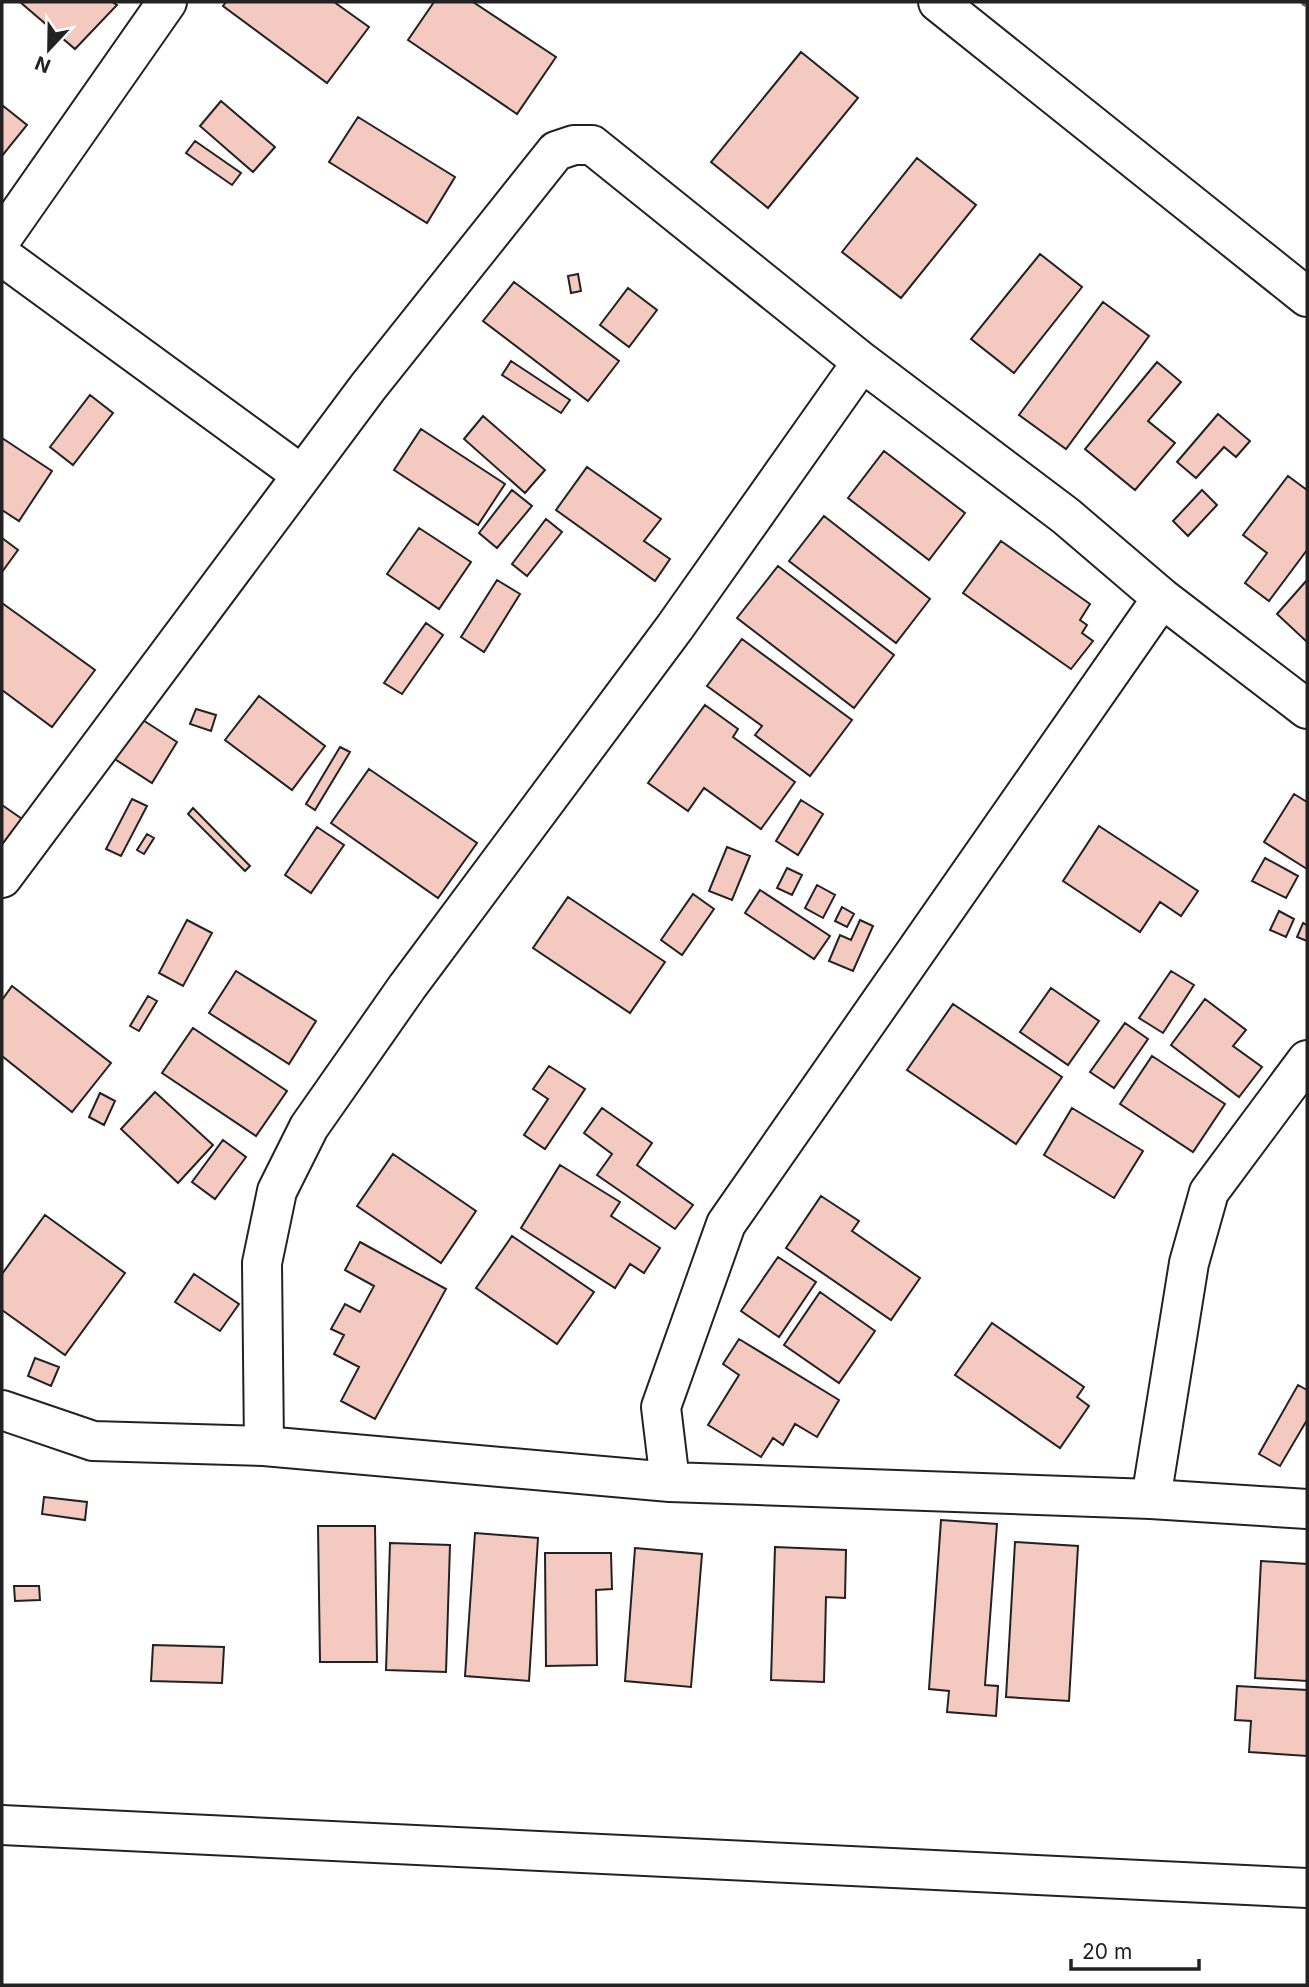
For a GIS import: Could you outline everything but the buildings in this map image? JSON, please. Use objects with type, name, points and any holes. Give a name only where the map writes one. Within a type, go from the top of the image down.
[{"type":"street","points":[[2,238],[167,2]]},
{"type":"street","points":[[938,2],[1307,297]]},
{"type":"street","points":[[2,878],[302,475],[556,151],[574,145],[592,145],[862,362],[1066,516],[1162,598],[1307,709]]},
{"type":"street","points":[[2,256],[302,475]]},
{"type":"street","points":[[264,1446],[262,1263],[277,1191],[309,1128],[407,987],[675,627],[862,362]]},
{"type":"street","points":[[670,1482],[661,1407],[726,1224],[1162,598]]},
{"type":"street","points":[[1151,1499],[1189,1263],[1209,1192],[1307,1060]]},
{"type":"street","points":[[2,1410],[93,1441],[264,1446],[670,1482],[1151,1499],[1307,1509]]},
{"type":"street","points":[[2,1825],[1307,1888]]},
{"type":"path","points":[[1302,2],[1307,6]]}]
